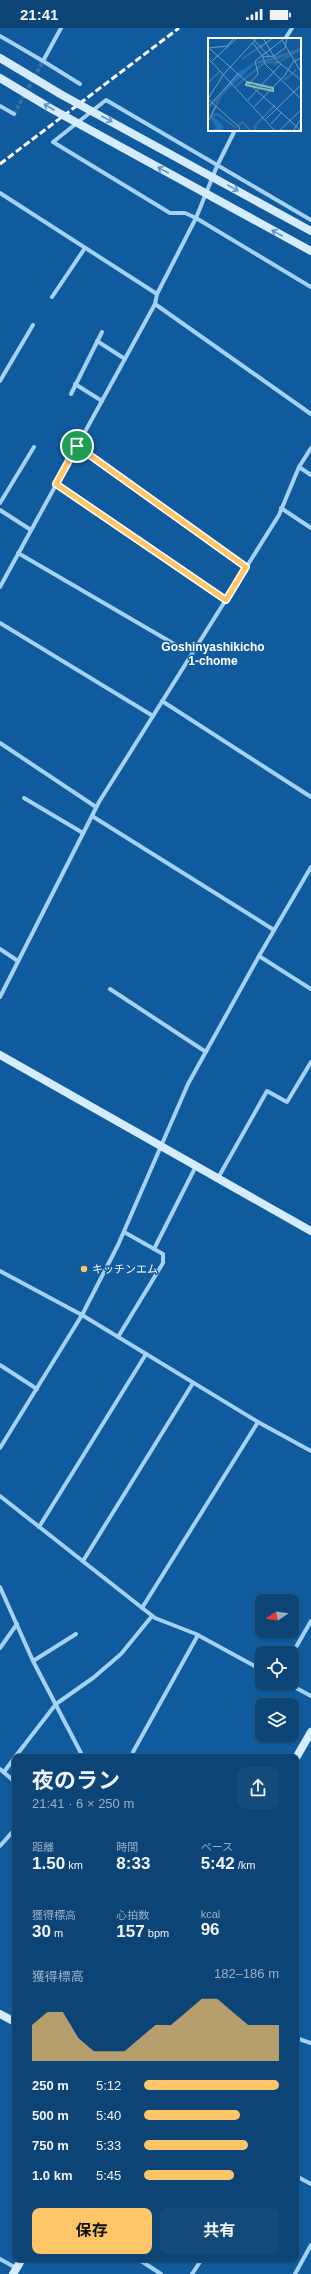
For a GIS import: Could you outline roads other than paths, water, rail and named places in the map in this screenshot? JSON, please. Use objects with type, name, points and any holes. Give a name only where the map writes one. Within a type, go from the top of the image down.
[{"type":"street","points":[[43,61],[61,28]]},
{"type":"street","points":[[286,38],[292,28]]},
{"type":"street","points":[[0,36],[80,84]]},
{"type":"street","points":[[0,58],[62,95],[311,231]]},
{"type":"street","points":[[0,78],[50,108],[311,251]]},
{"type":"street","points":[[311,220],[106,100],[53,142],[170,213],[185,213],[196,218],[311,287]]},
{"type":"street","points":[[0,106],[14,114]]},
{"type":"street","points":[[0,587],[155,304],[157,294],[196,218],[217,166],[234,131]]},
{"type":"street","points":[[0,193],[157,294]]},
{"type":"street","points":[[52,297],[85,248]]},
{"type":"street","points":[[155,304],[311,414]]},
{"type":"street","points":[[0,381],[33,325]]},
{"type":"street","points":[[70,394],[102,332]]},
{"type":"street","points":[[97,341],[125,358]]},
{"type":"street","points":[[75,384],[102,401]]},
{"type":"street","points":[[77,446],[246,567]]},
{"type":"street","points":[[0,503],[34,447]]},
{"type":"street","points":[[0,997],[96,807],[282,508],[299,467],[311,448]]},
{"type":"street","points":[[299,467],[311,475]]},
{"type":"street","points":[[56,484],[226,600]]},
{"type":"street","points":[[282,508],[311,528]]},
{"type":"street","points":[[0,510],[31,530]]},
{"type":"street","points":[[18,553],[181,648]]},
{"type":"street","points":[[0,623],[153,716]]},
{"type":"street","points":[[162,701],[311,797]]},
{"type":"street","points":[[0,743],[96,807]]},
{"type":"street","points":[[24,798],[83,833]]},
{"type":"street","points":[[92,816],[274,930]]},
{"type":"street","points":[[0,1448],[82,1315],[124,1232],[188,1084],[258,956],[311,868]]},
{"type":"street","points":[[0,949],[18,961]]},
{"type":"street","points":[[258,956],[311,989]]},
{"type":"street","points":[[110,988],[206,1052]]},
{"type":"street","points":[[0,1055],[311,1231]]},
{"type":"street","points":[[218,1178],[267,1091],[287,1102],[311,1062]]},
{"type":"street","points":[[154,1249],[196,1166]]},
{"type":"street","points":[[118,1337],[163,1263],[163,1254],[124,1232]]},
{"type":"street","points":[[0,1271],[82,1315],[258,1422],[311,1451]]},
{"type":"street","points":[[39,1526],[146,1354]]},
{"type":"street","points":[[0,1365],[36,1389]]},
{"type":"street","points":[[83,1562],[193,1383]]},
{"type":"street","points":[[142,1608],[258,1422]]},
{"type":"street","points":[[0,1437],[5,1440]]},
{"type":"street","points":[[0,1496],[152,1616],[198,1635],[255,1666]]},
{"type":"street","points":[[0,1587],[33,1661],[80,1752]]},
{"type":"street","points":[[17,1754],[56,1704],[93,1678],[120,1654],[152,1616]]},
{"type":"street","points":[[297,1646],[311,1621]]},
{"type":"street","points":[[0,1648],[17,1624]]},
{"type":"street","points":[[33,1661],[76,1634]]},
{"type":"street","points":[[134,1752],[198,1635]]},
{"type":"street","points":[[299,1690],[311,1696]]},
{"type":"street","points":[[298,1754],[311,1732]]},
{"type":"street","points":[[4,1772],[12,1761]]},
{"type":"street","points":[[0,1768],[12,1779]]},
{"type":"street","points":[[0,1846],[12,1832]]},
{"type":"street","points":[[0,2014],[12,2020]]},
{"type":"street","points":[[299,2039],[311,2042]]},
{"type":"street","points":[[299,2178],[311,2184]]},
{"type":"street","points":[[295,2274],[311,2245]]},
{"type":"street","points":[[0,2259],[14,2271],[20,2262]]},
{"type":"street","points":[[143,2262],[161,2274]]},
{"type":"street","points":[[192,2274],[200,2262]]},
{"type":"tunnel","points":[[14,114],[43,61]]},
{"type":"railway","points":[[0,164],[179,28]]},
{"type":"place","name":"キッチンエム","points":[[84,1269]]},
{"type":"district","name":"Goshinyashikicho 1-chome","points":[[213,654]]}]
